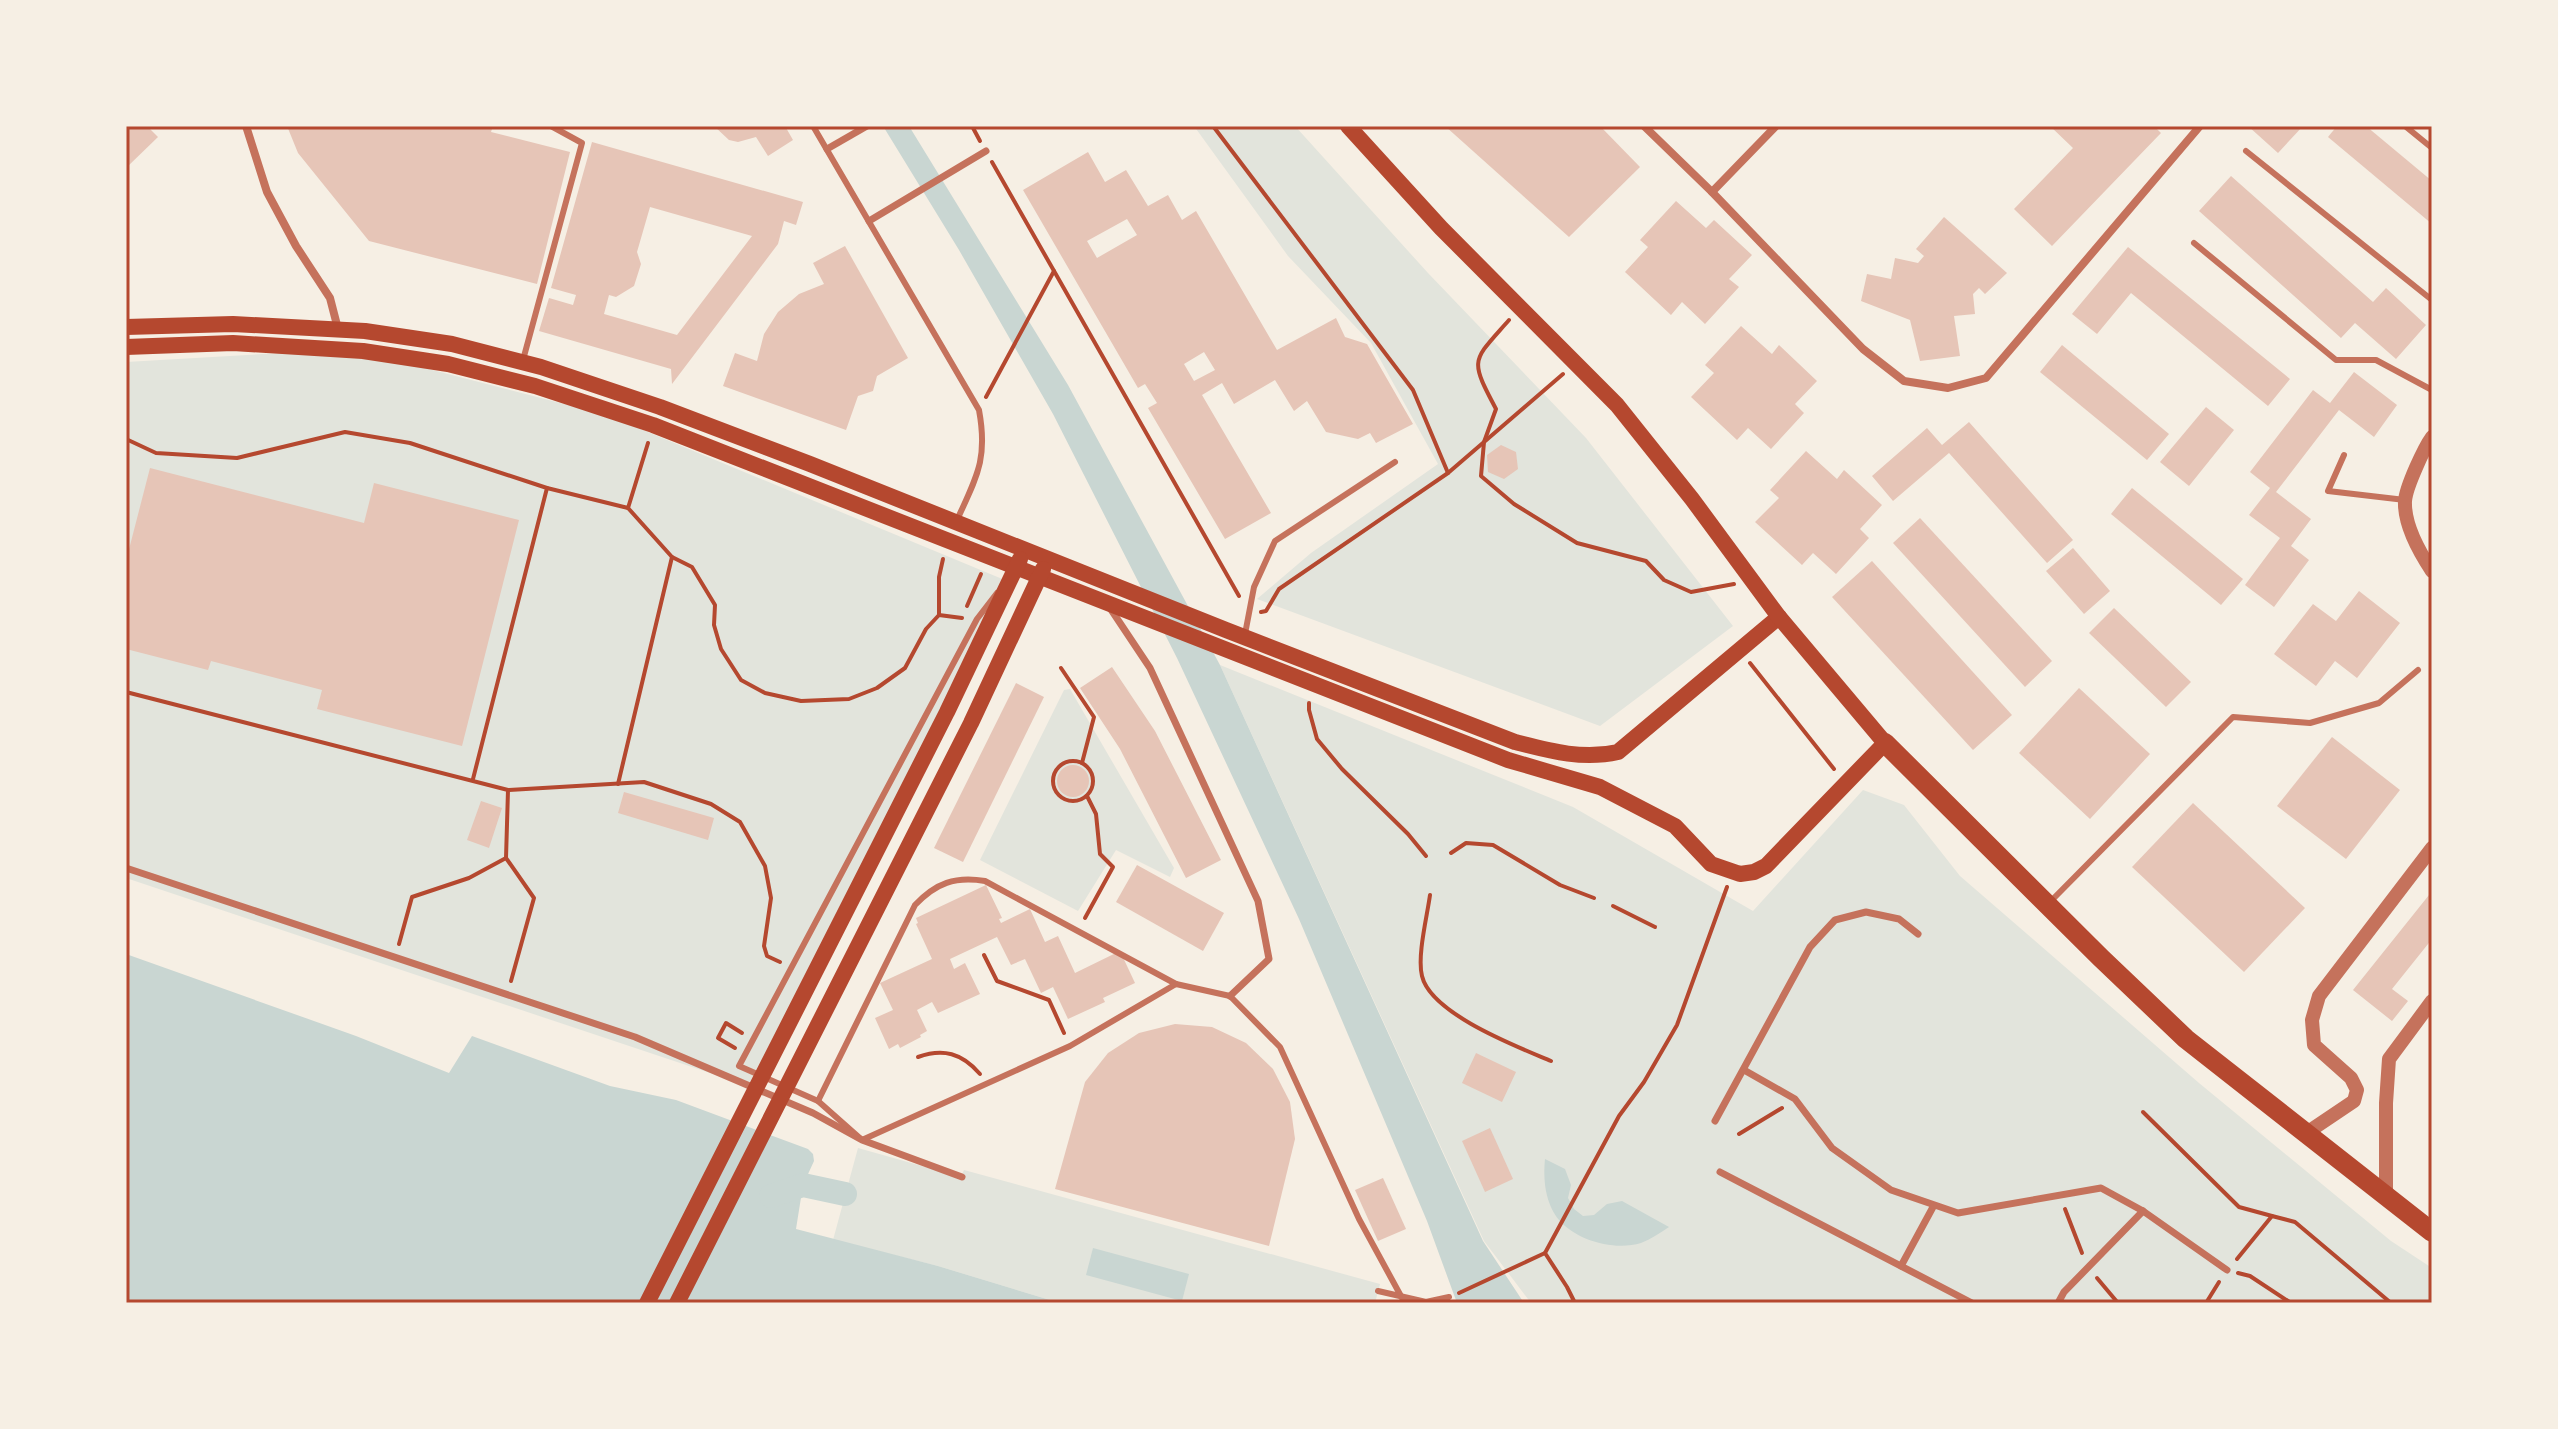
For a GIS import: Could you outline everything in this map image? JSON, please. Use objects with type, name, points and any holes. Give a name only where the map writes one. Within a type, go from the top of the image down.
[{"type":"main road","points":[[1348,126],[1441,228],[1577,362],[1625,415],[1779,617],[1885,743],[2186,1039],[2432,1232]]},
{"type":"main road","points":[[126,327],[233,324],[338,329],[452,344],[522,362],[660,407],[1515,742],[1554,752],[1599,756],[1618,752],[1779,617]]},
{"type":"main road","points":[[126,347],[233,343],[363,351],[448,364],[535,386],[653,425],[1080,595],[1508,760],[1600,787],[1675,826],[1711,864],[1733,872],[1754,872],[1766,866],[1885,743]]},
{"type":"main road","points":[[647,1303],[947,712],[1024,551]]},
{"type":"main road","points":[[677,1303],[971,723],[1047,560]]},
{"type":"street","points":[[246,126],[267,192],[296,246],[330,298],[338,329]]},
{"type":"street","points":[[827,149],[867,126]]},
{"type":"street","points":[[1644,126],[1863,349],[1904,381],[1948,388],[1986,378],[2200,126]]},
{"type":"street","points":[[1712,192],[1776,126]]},
{"type":"street","points":[[869,221],[986,151]]},
{"type":"street","points":[[2432,437],[2424,448],[2405,500],[2415,545],[2432,571]]},
{"type":"street","points":[[1088,576],[1150,668],[1258,901],[1269,959],[1230,996]]},
{"type":"street","points":[[2305,1134],[2354,1101],[2357,1090],[2351,1078],[2314,1045],[2312,1020],[2319,996],[2432,848]]},
{"type":"street","points":[[126,868],[635,1037],[813,1113],[862,1140],[962,1177]]},
{"type":"street","points":[[1715,1121],[1810,947],[1835,920],[1866,912],[1899,919],[1918,934]]},
{"type":"street","points":[[2386,1197],[2389,1059],[2432,1001]]},
{"type":"street","points":[[1744,1070],[1795,1099],[1832,1148],[1891,1190],[1933,1207],[1958,1213],[2101,1188],[2143,1211],[2227,1270]]},
{"type":"street","points":[[1720,1172],[1972,1303]]},
{"type":"street","points":[[1901,1266],[1933,1207]]},
{"type":"street","points":[[2058,1303],[2064,1292],[2143,1211]]},
{"type":"lane","points":[[522,362],[582,143],[551,126]]},
{"type":"lane","points":[[813,126],[979,410],[984,437],[981,466],[955,523]]},
{"type":"lane","points":[[2405,126],[2432,148]]},
{"type":"lane","points":[[2246,151],[2432,300]]},
{"type":"lane","points":[[2194,243],[2336,360],[2376,360],[2432,390]]},
{"type":"lane","points":[[2344,455],[2328,491],[2405,500]]},
{"type":"lane","points":[[1244,637],[1254,587],[1275,541],[1395,462]]},
{"type":"lane","points":[[1016,568],[977,619],[739,1066],[818,1101],[862,1140],[1070,1046],[1176,984]]},
{"type":"lane","points":[[2047,905],[2233,717],[2310,723],[2379,703],[2418,670]]},
{"type":"lane","points":[[818,1101],[915,905],[928,891],[946,881],[965,878],[985,881],[1176,984],[1230,996],[1280,1047],[1359,1219],[1402,1298]]},
{"type":"lane","points":[[1378,1291],[1426,1302],[1449,1297]]},
{"type":"path","points":[[972,126],[1249,614],[1266,611],[1279,589],[1448,473],[1577,362]]},
{"type":"path","points":[[1213,126],[1413,390],[1448,473]]},
{"type":"path","points":[[991,387],[1054,271]]},
{"type":"path","points":[[1521,306],[1480,353],[1477,373],[1496,409],[1484,442],[1481,476],[1514,504],[1577,543],[1646,561],[1664,580],[1691,592],[1752,580]]},
{"type":"path","points":[[628,508],[653,425]]},
{"type":"path","points":[[126,439],[156,453],[237,458],[345,432],[410,443],[547,488],[628,508],[672,557],[692,567],[715,605],[714,625],[721,649],[741,680],[765,693],[801,701],[849,699],[877,688],[905,668],[926,629],[939,615],[939,577],[948,541]]},
{"type":"path","points":[[473,779],[547,488]]},
{"type":"path","points":[[618,784],[672,557]]},
{"type":"path","points":[[939,615],[962,618]]},
{"type":"path","points":[[1741,650],[1824,757],[1847,781]]},
{"type":"path","points":[[1061,668],[1094,717],[1082,763]]},
{"type":"path","points":[[1310,682],[1309,710],[1317,739],[1426,856]]},
{"type":"path","points":[[126,692],[508,790],[644,782],[711,804],[740,822],[765,866],[771,898],[764,946],[767,956],[782,963]]},
{"type":"path","points":[[1063,763],[1082,763],[1092,772],[1091,791],[1081,800],[1068,800],[1054,787],[1055,773],[1063,763]]},
{"type":"path","points":[[508,790],[506,858],[534,898],[508,995]]},
{"type":"path","points":[[1078,931],[1113,867],[1100,854],[1096,814],[1087,796]]},
{"type":"path","points":[[1451,853],[1466,843],[1493,845],[1560,885],[1594,898]]},
{"type":"path","points":[[395,957],[412,897],[469,878],[506,858]]},
{"type":"path","points":[[1449,1297],[1545,1253],[1619,1116],[1644,1082],[1677,1025],[1733,872]]},
{"type":"path","points":[[1430,895],[1422,977],[1435,998],[1462,1019],[1491,1035],[1551,1061]]},
{"type":"path","points":[[1613,906],[1655,927]]},
{"type":"path","points":[[984,955],[997,981],[1049,1000],[1070,1046]]},
{"type":"path","points":[[918,1057],[934,1051],[951,1053],[967,1060],[979,1072],[984,1083]]},
{"type":"path","points":[[1739,1134],[1795,1099]]},
{"type":"path","points":[[2143,1112],[2239,1207],[2295,1222],[2391,1303]]},
{"type":"path","points":[[2206,1303],[2227,1270],[2272,1216]]},
{"type":"path","points":[[1545,1253],[1575,1303]]},
{"type":"path","points":[[2227,1270],[2250,1276],[2291,1303]]},
{"type":"shaded area","points":[[883,126],[909,126],[1068,385],[1220,665],[1483,1241],[1524,1303],[1457,1303],[1427,1221],[1299,919],[1177,658],[1053,414],[959,250]]},
{"type":"shaded area","points":[[1194,126],[1295,126],[1428,273],[1586,438],[1733,626],[1600,726],[1257,599],[1311,553],[1438,464],[1371,343],[1288,256]]},
{"type":"shaded area","points":[[351,349],[607,415],[1012,583],[749,1086],[126,878],[126,362]]},
{"type":"shaded area","points":[[1220,665],[1573,807],[1753,911],[1863,790],[1904,805],[1960,876],[2199,1083],[2391,1241],[2432,1268],[2432,1303],[1531,1303],[1484,1241]]},
{"type":"shaded area","points":[[1070,689],[1174,868],[1170,877],[1116,850],[1078,911],[980,860],[1064,690]]},
{"type":"shaded area","points":[[126,954],[356,1036],[449,1073],[472,1036],[610,1086],[676,1100],[808,1149],[814,1161],[803,1185],[796,1229],[938,1266],[1060,1303],[126,1303]]},
{"type":"shaded area","points":[[858,1148],[961,1177],[964,1170],[1380,1284],[1375,1303],[1060,1303],[938,1266],[833,1240]]},
{"type":"shaded area","points":[[1545,1159],[1565,1169],[1571,1185],[1568,1198],[1574,1209],[1583,1216],[1594,1215],[1607,1204],[1622,1201],[1669,1227],[1645,1241],[1620,1246],[1576,1234],[1559,1220],[1548,1199]]},
{"type":"shaded area","points":[[1093,1248],[1189,1274],[1182,1301],[1086,1275]]},
{"type":"building","points":[[126,126],[147,126],[158,137],[126,168]]},
{"type":"building","points":[[287,126],[493,126],[491,132],[570,152],[537,284],[369,241],[298,153]]},
{"type":"building","points":[[714,126],[785,126],[793,140],[768,156],[756,137],[738,142],[729,140]]},
{"type":"building","points":[[1445,126],[1600,126],[1640,167],[1569,237]]},
{"type":"building","points":[[2050,126],[2154,126],[2161,133],[2052,246],[2014,209],[2073,148]]},
{"type":"building","points":[[2248,126],[2303,126],[2278,153]]},
{"type":"building","points":[[2337,126],[2366,126],[2432,181],[2432,224],[2328,137]]},
{"type":"building","points":[[592,142],[803,202],[796,225],[784,221],[778,244],[672,384],[671,369],[539,331],[549,298],[573,305],[576,295],[551,288]],"holes":[[[650,207],[752,236],[677,335],[604,314],[609,295],[616,297],[634,286],[641,264],[637,252]]]},
{"type":"building","points":[[1088,152],[1105,182],[1126,170],[1148,206],[1168,195],[1182,220],[1196,211],[1277,350],[1336,318],[1345,337],[1367,344],[1413,424],[1376,443],[1370,433],[1358,439],[1326,432],[1307,401],[1294,411],[1275,380],[1234,404],[1222,383],[1202,395],[1271,513],[1225,539],[1148,408],[1157,403],[1145,384],[1138,388],[1023,190]],"holes":[[[1127,219],[1137,235],[1097,258],[1087,241]],[[1204,352],[1215,370],[1194,381],[1184,364]]]},
{"type":"building","points":[[2231,176],[2373,302],[2386,288],[2426,325],[2396,359],[2355,323],[2341,338],[2199,211]]},
{"type":"building","points":[[1676,201],[1706,228],[1714,220],[1752,255],[1729,279],[1739,287],[1705,324],[1682,302],[1671,315],[1625,272],[1648,247],[1640,240]]},
{"type":"building","points":[[1944,217],[2007,273],[1985,294],[1979,288],[1973,294],[1975,314],[1954,316],[1960,356],[1920,361],[1910,320],[1861,301],[1867,274],[1891,279],[1895,258],[1918,263],[1924,256],[1916,249]]},
{"type":"building","points":[[845,246],[908,358],[877,376],[873,391],[858,396],[846,430],[723,386],[735,353],[757,361],[764,334],[778,312],[799,294],[824,284],[813,263]]},
{"type":"building","points":[[2128,247],[2290,379],[2268,406],[2131,293],[2097,334],[2072,314]]},
{"type":"building","points":[[1741,326],[1772,354],[1779,345],[1817,381],[1795,404],[1804,413],[1771,449],[1748,428],[1737,440],[1691,397],[1714,373],[1705,365]]},
{"type":"building","points":[[2062,345],[2169,434],[2147,460],[2040,372]]},
{"type":"building","points":[[2354,372],[2397,405],[2374,437],[2339,410],[2276,492],[2311,519],[2291,546],[2309,560],[2274,607],[2245,585],[2280,538],[2249,515],[2270,488],[2250,472],[2313,390],[2330,403]]},
{"type":"building","points":[[2206,407],[2234,430],[2189,486],[2160,462]]},
{"type":"building","points":[[1969,422],[2073,540],[2047,563],[1949,453],[1893,501],[1872,476],[1927,428],[1942,445]]},
{"type":"building","points":[[1501,445],[1516,452],[1518,469],[1504,479],[1488,472],[1487,455]]},
{"type":"building","points":[[1806,451],[1837,479],[1844,470],[1882,505],[1860,529],[1869,538],[1836,574],[1813,553],[1802,565],[1755,522],[1779,498],[1770,490]]},
{"type":"building","points":[[150,468],[364,523],[374,483],[519,520],[462,746],[317,709],[322,690],[211,661],[208,670],[126,649],[126,561]]},
{"type":"building","points":[[2132,488],[2243,579],[2221,605],[2111,514]]},
{"type":"building","points":[[1920,518],[2052,661],[2025,687],[1893,543]]},
{"type":"building","points":[[2073,548],[2110,591],[2084,614],[2046,571]]},
{"type":"building","points":[[1872,561],[2012,715],[1973,750],[1832,597]]},
{"type":"building","points":[[2359,591],[2400,623],[2357,678],[2335,661],[2316,686],[2274,654],[2313,604],[2336,621]]},
{"type":"building","points":[[2114,608],[2191,682],[2166,707],[2089,633]]},
{"type":"building","points":[[1112,667],[1155,731],[1221,860],[1186,878],[1120,749],[1080,688]]},
{"type":"building","points":[[1016,683],[1044,697],[963,862],[934,848]]},
{"type":"building","points":[[2079,688],[2150,754],[2090,819],[2019,753]]},
{"type":"building","points":[[2332,737],[2400,790],[2346,859],[2277,806]]},
{"type":"building","points":[[1073,765],[1084,770],[1089,781],[1084,792],[1073,797],[1062,792],[1057,781],[1062,770]]},
{"type":"building","points":[[624,792],[714,818],[708,840],[618,813]]},
{"type":"building","points":[[481,801],[502,808],[489,848],[467,840]]},
{"type":"building","points":[[2193,803],[2305,908],[2244,972],[2132,867]]},
{"type":"building","points":[[1137,865],[1224,913],[1203,951],[1116,902]]},
{"type":"building","points":[[986,885],[1002,918],[999,919],[1001,923],[1030,909],[1045,942],[1058,936],[1075,973],[1120,951],[1135,983],[1103,998],[1105,1002],[1068,1019],[1053,987],[1041,993],[1025,959],[1011,965],[997,937],[950,959],[954,969],[965,963],[980,994],[938,1013],[932,1002],[917,1010],[927,1031],[900,1048],[898,1044],[889,1049],[875,1018],[893,1010],[880,983],[932,959],[916,918]]},
{"type":"building","points":[[2429,895],[2432,898],[2432,939],[2392,989],[2408,1001],[2392,1021],[2353,990]]},
{"type":"building","points":[[1175,1024],[1212,1027],[1246,1043],[1273,1069],[1290,1102],[1295,1139],[1269,1246],[1055,1189],[1085,1082],[1108,1053],[1139,1033]]},
{"type":"building","points":[[1476,1053],[1516,1072],[1502,1102],[1462,1083]]},
{"type":"building","points":[[1490,1128],[1513,1179],[1485,1192],[1462,1141]]},
{"type":"building","points":[[1383,1178],[1406,1229],[1378,1241],[1355,1190]]},
{"type":"waterway","points":[[771,1196],[803,1185],[845,1194]]}]
